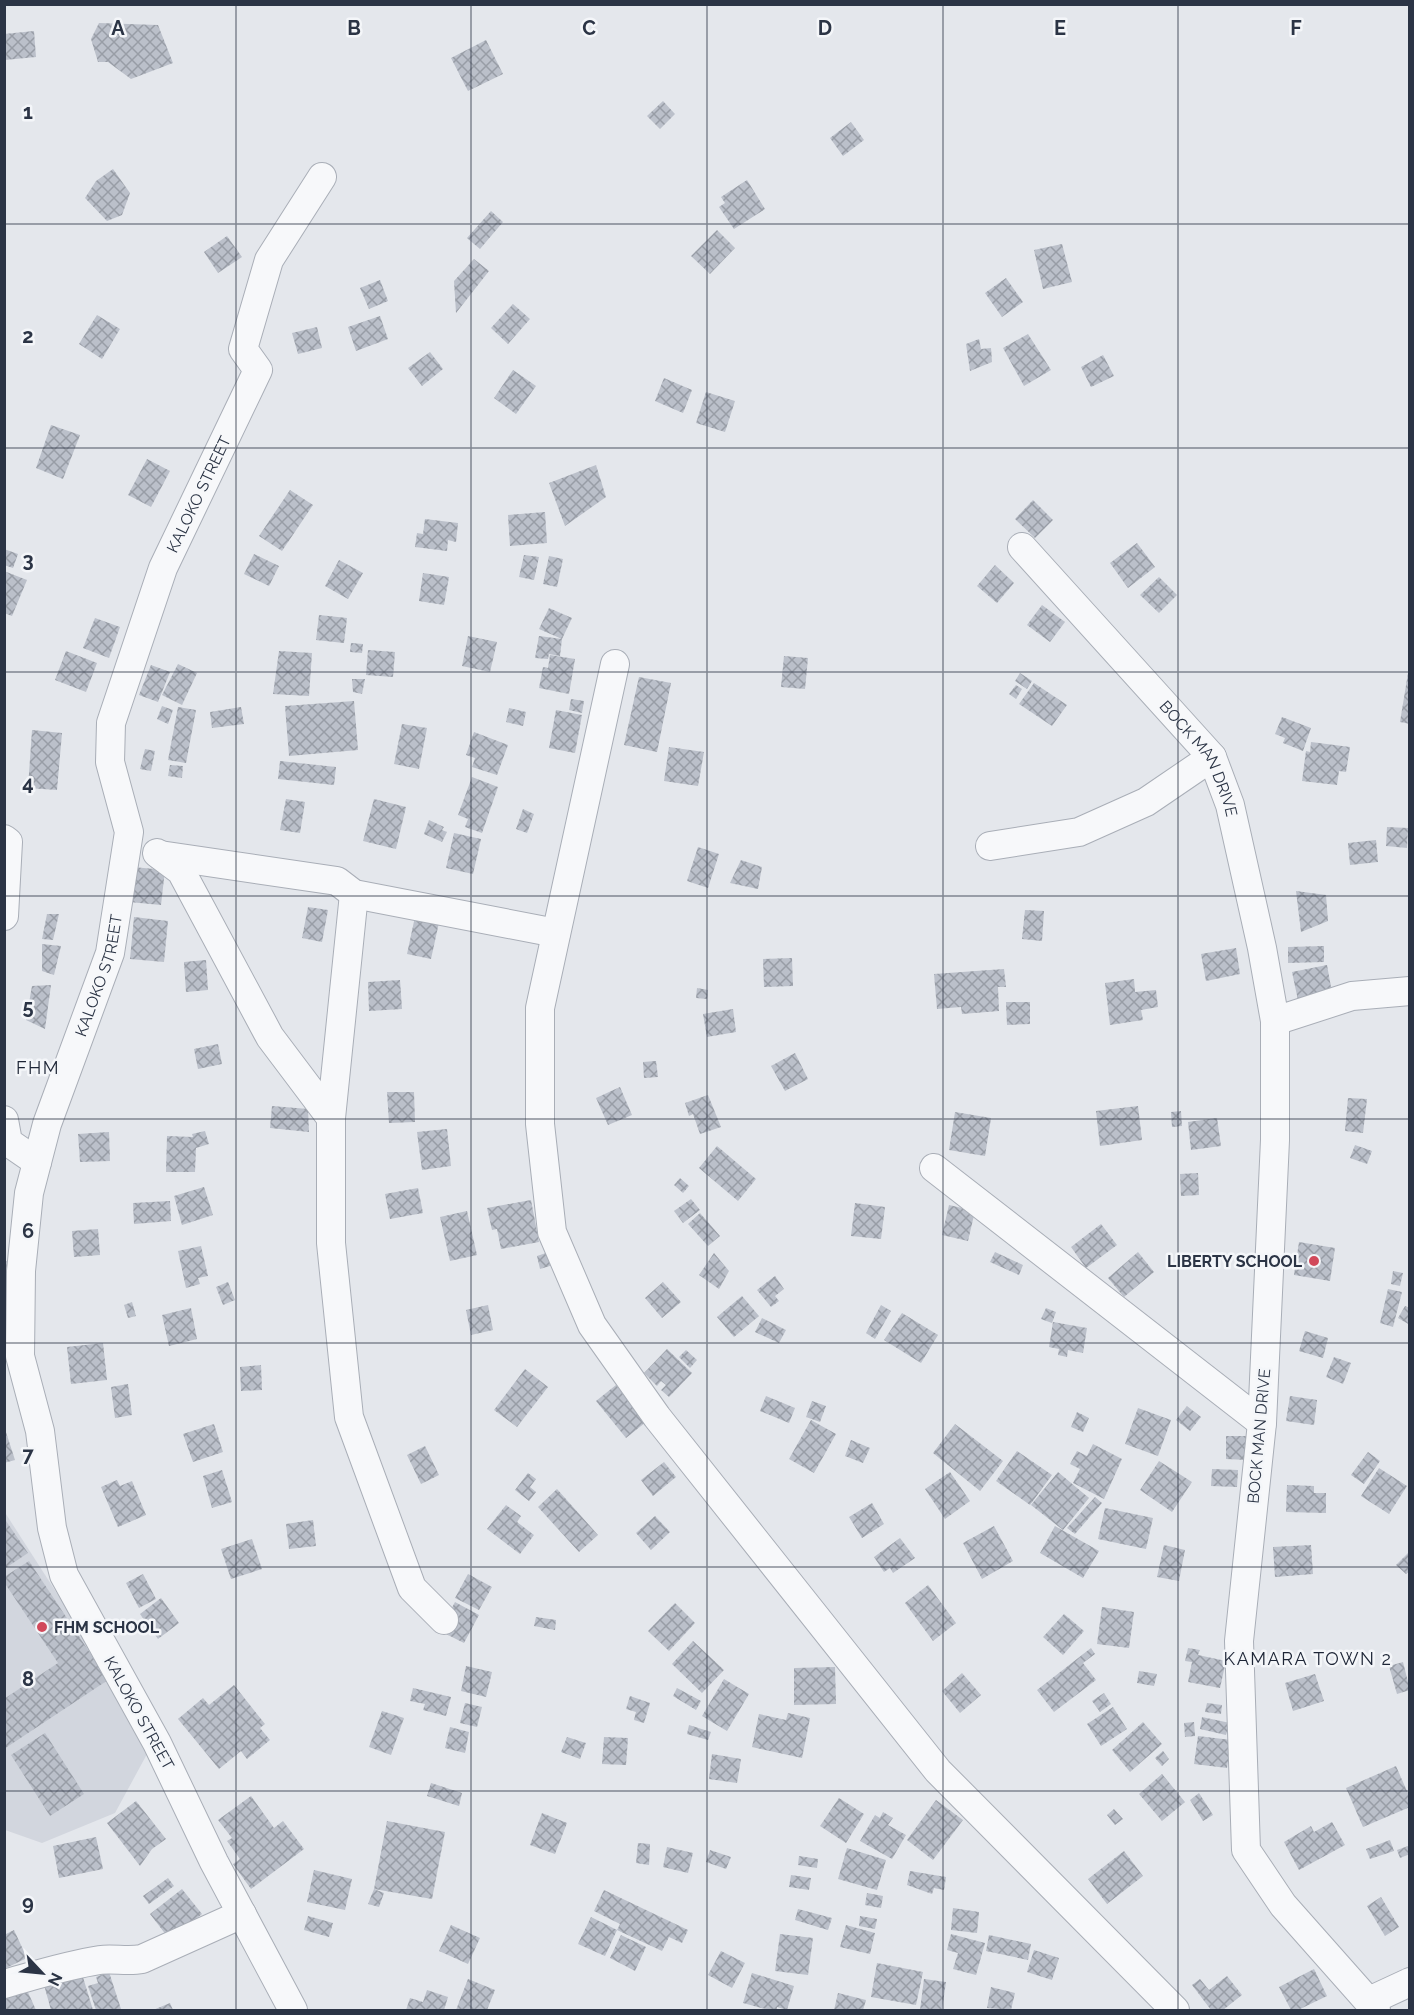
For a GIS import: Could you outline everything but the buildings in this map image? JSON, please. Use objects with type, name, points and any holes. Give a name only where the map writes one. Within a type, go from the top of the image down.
[{"type":"street","name":"KALOKO STREET","points":[[293,2010],[242,1914],[157,1743],[64,1575],[52,1528],[40,1431],[20,1356],[21,1271],[29,1193],[47,1124],[110,953],[129,832],[110,762],[111,723],[163,568],[258,370],[243,349],[269,260],[322,177]]},
{"type":"street","name":"BOCK MAN DRIVE","points":[[1022,547],[1212,757],[1230,805],[1263,948],[1275,1021],[1275,1140],[1262,1423],[1239,1641],[1246,1850],[1284,1905],[1372,2006]]},
{"type":"street","points":[[615,664],[540,1008],[540,1124],[552,1232],[592,1325],[657,1418],[938,1771],[1176,2010]]},
{"type":"street","points":[[990,846],[1079,832],[1146,802],[1212,757]]},
{"type":"street","points":[[129,832],[181,871],[270,1037],[331,1118]]},
{"type":"street","points":[[4,839],[8,842],[4,916]]},
{"type":"street","points":[[160,855],[337,881],[354,894],[556,933]]},
{"type":"street","points":[[354,894],[331,1118],[332,1243],[349,1417],[412,1588],[444,1620]]},
{"type":"street","points":[[1275,1021],[1352,996],[1410,991]]},
{"type":"street","points":[[4,1120],[8,1142],[37,1162]]},
{"type":"street","points":[[934,1168],[1262,1423]]},
{"type":"street","points":[[4,1984],[66,1966],[104,1959],[128,1962],[142,1959],[242,1914]]},
{"type":"street","points":[[1372,2006],[1410,1982]]},
{"type":"shaded area","name":"FHM SCHOOL","points":[[4,1511],[153,1743],[115,1813],[42,1843],[5,1830]]},
{"type":"place","name":"LIBERTY SCHOOL","points":[[1314,1261]]},
{"type":"place","name":"FHM SCHOOL","points":[[42,1627]]},
{"type":"district","name":"FHM","points":[[38,1067]]},
{"type":"district","name":"KAMARA TOWN 2","points":[[1308,1658]]}]
